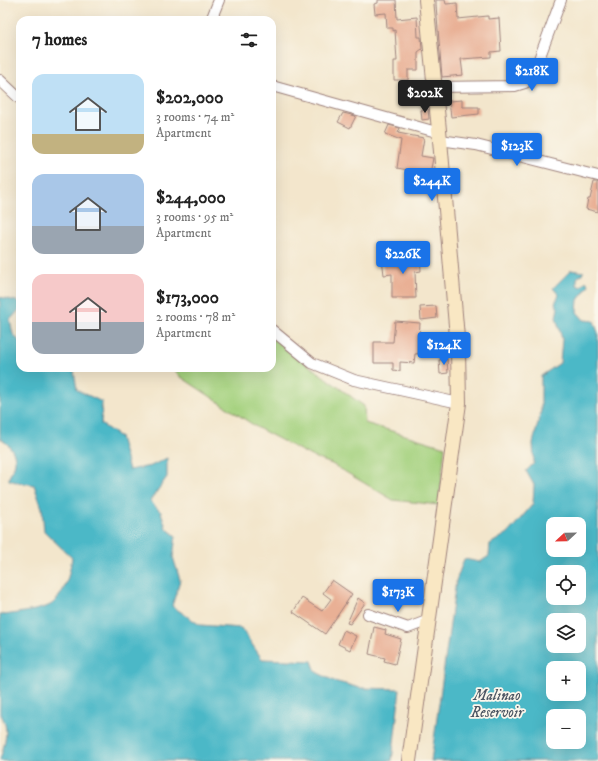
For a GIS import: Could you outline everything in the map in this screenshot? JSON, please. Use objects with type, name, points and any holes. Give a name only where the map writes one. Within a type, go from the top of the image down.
[{"type":"main road","points":[[409,761],[459,403],[458,349],[440,136],[426,0]]},
{"type":"street","points":[[213,16],[219,0]]},
{"type":"street","points":[[435,87],[515,86],[526,83],[533,75],[561,0]]},
{"type":"street","points":[[0,80],[16,95]]},
{"type":"street","points":[[276,87],[440,136],[598,176]]},
{"type":"street","points":[[276,333],[312,363],[354,380],[459,403]]},
{"type":"street","points":[[368,614],[408,628],[429,620]]},
{"type":"green space","points":[[276,336],[304,362],[364,406],[365,423],[445,447],[439,505],[393,500],[332,464],[313,457],[258,428],[178,375],[176,372],[276,372]]},
{"type":"water","name":"Malinao Reservoir","points":[[571,270],[584,272],[577,278],[577,285],[581,287],[586,281],[589,285],[578,300],[577,312],[584,320],[594,321],[598,333],[598,761],[431,761],[456,581],[464,559],[480,562],[489,556],[490,544],[508,533],[533,504],[534,485],[526,471],[534,463],[533,443],[541,411],[541,376],[560,363],[562,339],[556,317],[558,308],[555,303],[559,295],[553,288]]},
{"type":"water","points":[[0,297],[16,301],[16,313],[10,320],[13,334],[16,337],[16,372],[74,372],[77,390],[102,402],[101,424],[120,437],[129,470],[151,466],[167,458],[167,477],[150,501],[161,512],[166,528],[176,536],[173,557],[180,580],[172,606],[200,625],[241,628],[262,659],[312,661],[316,672],[334,681],[360,688],[400,689],[392,761],[0,761],[6,731],[0,713],[0,614],[5,615],[30,611],[44,608],[53,603],[64,588],[72,558],[44,531],[42,508],[34,485],[9,480],[15,464],[15,456],[8,445],[0,439]]},
{"type":"building","points":[[378,0],[396,0],[397,19],[417,17],[418,37],[421,37],[422,49],[418,52],[418,70],[408,70],[408,80],[394,80],[394,61],[397,61],[395,30],[393,31],[393,28],[387,28],[386,13],[375,14],[374,4],[378,3]]},
{"type":"building","points":[[436,0],[445,0],[446,4],[457,3],[458,19],[488,16],[488,19],[499,18],[501,51],[491,52],[491,57],[461,59],[463,75],[442,77]]},
{"type":"building","points":[[462,100],[462,107],[479,107],[479,114],[451,117],[449,101]]},
{"type":"building","points":[[428,109],[429,119],[422,120],[421,110]]},
{"type":"building","points":[[343,113],[356,116],[350,128],[338,122]]},
{"type":"building","points":[[389,125],[400,128],[398,133],[424,138],[421,156],[433,158],[430,174],[397,168],[401,140],[385,134]]},
{"type":"building","points":[[594,182],[598,182],[598,212],[586,209]]},
{"type":"building","points":[[420,254],[421,271],[415,272],[416,298],[392,298],[392,274],[384,275],[382,258]]},
{"type":"building","points":[[436,306],[437,318],[421,320],[420,307]]},
{"type":"building","points":[[395,321],[420,323],[419,336],[437,334],[439,351],[415,354],[414,363],[400,362],[400,371],[393,370],[393,363],[374,363],[374,342],[393,342]]},
{"type":"building","points":[[447,359],[448,373],[440,374],[439,360]]},
{"type":"building","points":[[332,580],[352,594],[325,634],[293,612],[302,598],[322,611],[331,599],[323,593]]},
{"type":"building","points":[[358,598],[365,603],[350,624],[347,623]]},
{"type":"building","points":[[374,627],[386,630],[385,634],[401,639],[395,664],[384,661],[385,658],[369,654]]},
{"type":"building","points":[[344,630],[356,636],[350,650],[338,644]]}]
